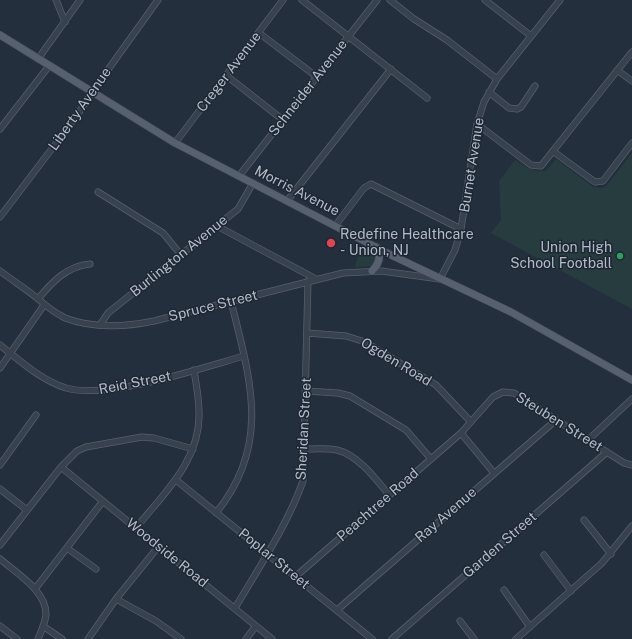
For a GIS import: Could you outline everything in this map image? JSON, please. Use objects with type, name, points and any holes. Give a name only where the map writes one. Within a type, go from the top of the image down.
[{"type":"main road","name":"Morris Avenue","points":[[1,38],[175,143],[376,247],[511,312],[632,380]]},
{"type":"main road","points":[[372,271],[379,261],[379,253],[376,247]]},
{"type":"street","points":[[56,0],[65,22]]},
{"type":"street","points":[[38,59],[80,0]]},
{"type":"street","name":"Liberty Avenue","points":[[0,217],[76,117],[92,92],[158,0]]},
{"type":"street","name":"Creger Avenue","points":[[175,143],[283,0]]},
{"type":"street","points":[[302,0],[427,98]]},
{"type":"street","name":"Schneider Avenue","points":[[239,176],[377,0]]},
{"type":"street","points":[[390,0],[414,19],[447,40],[498,79]]},
{"type":"street","points":[[485,0],[531,36]]},
{"type":"street","name":"Burnet Avenue","points":[[440,279],[455,250],[462,229],[477,124],[484,102],[498,79],[560,0]]},
{"type":"street","points":[[259,33],[317,77]]},
{"type":"street","points":[[477,124],[531,165],[538,167],[545,164],[632,52]]},
{"type":"street","points":[[0,129],[49,66]]},
{"type":"street","points":[[287,201],[391,69]]},
{"type":"street","points":[[617,70],[632,81]]},
{"type":"street","points":[[227,76],[283,120]]},
{"type":"street","points":[[489,92],[509,108],[517,110],[521,107],[536,86]]},
{"type":"street","points":[[554,152],[595,182],[600,183],[632,143]]},
{"type":"street","name":"Burlington Avenue","points":[[100,325],[108,313],[238,209],[252,183]]},
{"type":"street","points":[[335,226],[364,188],[371,184],[462,229]]},
{"type":"street","points":[[98,192],[163,233],[180,254]]},
{"type":"street","points":[[217,226],[316,279]]},
{"type":"street","points":[[38,299],[53,280],[79,265],[90,264]]},
{"type":"street","name":"Spruce Street","points":[[0,271],[65,318],[100,325],[129,326],[343,273],[372,271],[440,279]]},
{"type":"street","name":"Sheridan Street","points":[[235,608],[267,554],[299,492],[303,481],[308,281]]},
{"type":"street","points":[[216,512],[234,487],[248,456],[252,410],[250,388],[244,356],[231,301]]},
{"type":"street","points":[[0,368],[44,304]]},
{"type":"street","name":"Ogden Road","points":[[307,333],[346,336],[365,342],[436,385],[470,422]]},
{"type":"street","name":"Reid Street","points":[[0,345],[50,381],[67,388],[86,391],[105,390],[152,381],[244,356]]},
{"type":"street","points":[[136,528],[176,480],[190,458],[197,436],[199,412],[194,370]]},
{"type":"street","points":[[306,391],[338,393],[350,396],[406,430],[431,459]]},
{"type":"street","name":"Steuben Street","points":[[470,422],[493,397],[499,393],[509,391],[624,463],[632,465]]},
{"type":"street","points":[[588,440],[632,399]]},
{"type":"street","points":[[0,465],[36,415]]},
{"type":"street","name":"Ray Avenue","points":[[337,610],[556,420]]},
{"type":"street","name":"Peachtree Road","points":[[295,577],[461,433],[470,422]]},
{"type":"street","points":[[461,433],[494,474]]},
{"type":"street","points":[[0,545],[70,456],[86,447],[142,437],[154,438],[193,449]]},
{"type":"street","points":[[305,449],[339,450],[370,472],[389,495]]},
{"type":"street","name":"Garden Street","points":[[392,639],[606,452]]},
{"type":"street","name":"Woodside Road","points":[[61,467],[272,639]]},
{"type":"street","name":"Poplar Street","points":[[176,480],[372,639]]},
{"type":"street","points":[[0,489],[27,510]]},
{"type":"street","points":[[35,589],[102,501]]},
{"type":"street","points":[[584,520],[611,554]]},
{"type":"street","points":[[516,639],[572,591],[611,554],[632,526]]},
{"type":"street","points":[[88,639],[116,599],[158,547]]},
{"type":"street","points":[[67,548],[96,569]]},
{"type":"street","points":[[544,555],[572,591]]},
{"type":"street","points":[[0,559],[35,589],[44,604],[46,616],[38,639]]},
{"type":"street","points":[[504,590],[530,627]]},
{"type":"street","points":[[116,599],[156,621],[182,639]]},
{"type":"street","points":[[460,621],[474,639]]},
{"type":"street","points":[[0,626],[17,639]]},
{"type":"street","points":[[43,626],[62,639]]},
{"type":"street","points":[[246,639],[256,626]]},
{"type":"green space","points":[[632,153],[632,309],[491,233],[501,220],[499,181],[515,160],[533,170],[546,171],[556,159],[593,187],[603,188]]},
{"type":"green space","points":[[361,247],[376,255],[374,266],[355,267]]},
{"type":"place","name":"Redefine Healthcare - Union, NJ","points":[[331,243]]},
{"type":"place","name":"Union High School Football","points":[[620,256]]}]
